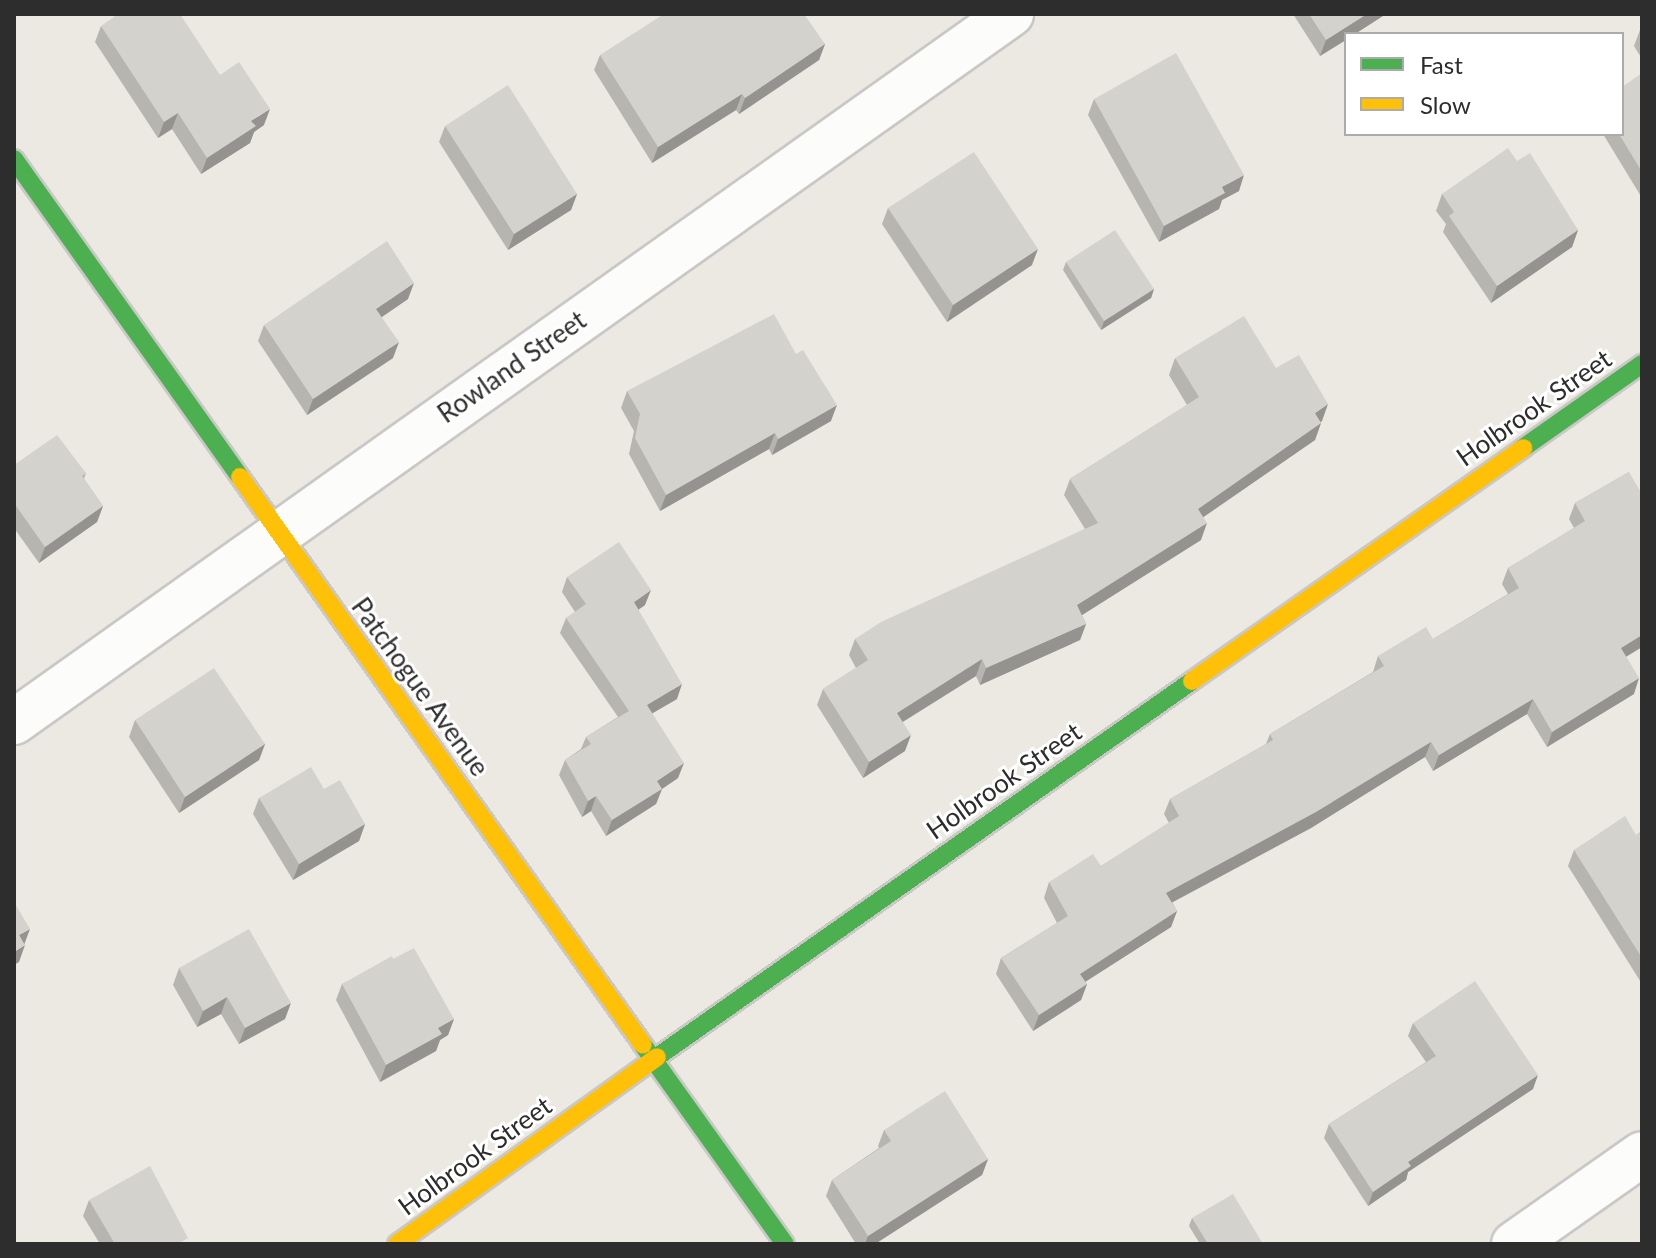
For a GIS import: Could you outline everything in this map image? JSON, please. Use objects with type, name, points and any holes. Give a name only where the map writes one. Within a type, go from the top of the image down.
[{"type":"street","name":"Rowland Street","points":[[14,722],[277,532],[1011,14]]},
{"type":"street","name":"Patchogue Avenue","points":[[14,159],[785,1244]]},
{"type":"street","name":"Holbrook Street","points":[[397,1244],[654,1059],[1642,364]]},
{"type":"street","points":[[1514,1244],[1642,1154]]},
{"type":"building","points":[[118,14],[180,14],[220,75],[239,62],[270,109],[251,121],[256,126],[207,158],[178,113],[164,122],[101,26]]},
{"type":"building","points":[[664,14],[804,14],[825,44],[745,98],[742,94],[658,147],[600,55]]},
{"type":"building","points":[[1309,14],[1367,14],[1326,40]]},
{"type":"building","points":[[1176,53],[1244,175],[1222,187],[1225,193],[1164,226],[1094,99]]},
{"type":"building","points":[[1642,73],[1642,172],[1620,136],[1624,136],[1624,86]]},
{"type":"building","points":[[508,85],[577,194],[514,234],[445,126]]},
{"type":"building","points":[[1508,148],[1517,161],[1530,153],[1578,230],[1497,286],[1449,216],[1454,212],[1442,194]]},
{"type":"building","points":[[974,152],[1038,249],[953,305],[888,208]]},
{"type":"building","points":[[1115,230],[1154,289],[1104,321],[1066,262]]},
{"type":"building","points":[[387,241],[414,283],[376,309],[399,342],[313,399],[264,325]]},
{"type":"building","points":[[774,314],[796,354],[803,350],[837,405],[778,439],[775,433],[666,495],[635,438],[640,414],[627,391]]},
{"type":"building","points":[[1244,316],[1276,368],[1299,355],[1328,404],[1315,413],[1321,423],[1198,509],[1207,523],[1077,605],[1086,624],[986,668],[982,659],[897,713],[911,735],[869,762],[823,689],[868,660],[855,639],[881,622],[1098,523],[1070,479],[1199,397],[1175,358]]},
{"type":"building","points":[[57,435],[86,473],[82,476],[103,506],[45,547],[14,503],[14,465]]},
{"type":"building","points":[[1629,472],[1642,494],[1642,635],[1621,648],[1639,678],[1552,732],[1533,699],[1439,755],[1431,742],[1316,812],[1166,893],[1177,911],[1080,974],[1087,984],[1039,1015],[1001,958],[1068,916],[1049,882],[1093,854],[1101,866],[1179,816],[1170,799],[1273,740],[1270,734],[1384,666],[1378,656],[1426,627],[1433,639],[1519,588],[1508,568],[1585,521],[1575,503]]},
{"type":"building","points":[[619,542],[651,590],[634,602],[682,684],[647,705],[684,763],[657,781],[662,789],[612,820],[596,796],[588,801],[565,760],[591,744],[586,737],[629,711],[566,618],[586,604],[567,577]]},
{"type":"building","points":[[214,668],[265,744],[185,797],[135,720]]},
{"type":"building","points":[[311,767],[324,789],[340,780],[365,824],[299,864],[259,798]]},
{"type":"building","points":[[1625,816],[1636,835],[1642,831],[1642,958],[1574,850]]},
{"type":"building","points":[[14,902],[30,929],[19,935],[25,945],[14,952]]},
{"type":"building","points":[[249,929],[291,1003],[245,1028],[227,997],[203,1011],[179,968]]},
{"type":"building","points":[[414,948],[454,1019],[438,1028],[442,1034],[386,1065],[342,984],[392,956],[393,959]]},
{"type":"building","points":[[1475,981],[1538,1075],[1408,1162],[1411,1166],[1373,1192],[1329,1124],[1436,1056],[1413,1023]]},
{"type":"building","points":[[945,1091],[988,1159],[868,1236],[832,1180],[891,1141],[884,1130]]},
{"type":"building","points":[[150,1166],[188,1238],[178,1244],[115,1244],[89,1200]]},
{"type":"building","points":[[1233,1194],[1263,1244],[1208,1244],[1192,1218]]},
{"type":"traffic: fast","points":[[14,159],[240,477]]},
{"type":"traffic: fast","points":[[1523,448],[1642,364]]},
{"type":"traffic: fast","points":[[657,1057],[1192,681]]},
{"type":"traffic: fast","points":[[643,1045],[785,1244]]},
{"type":"traffic: slow","points":[[1192,681],[1523,448]]},
{"type":"traffic: slow","points":[[240,477],[643,1045]]},
{"type":"traffic: slow","points":[[397,1244],[657,1057]]}]
